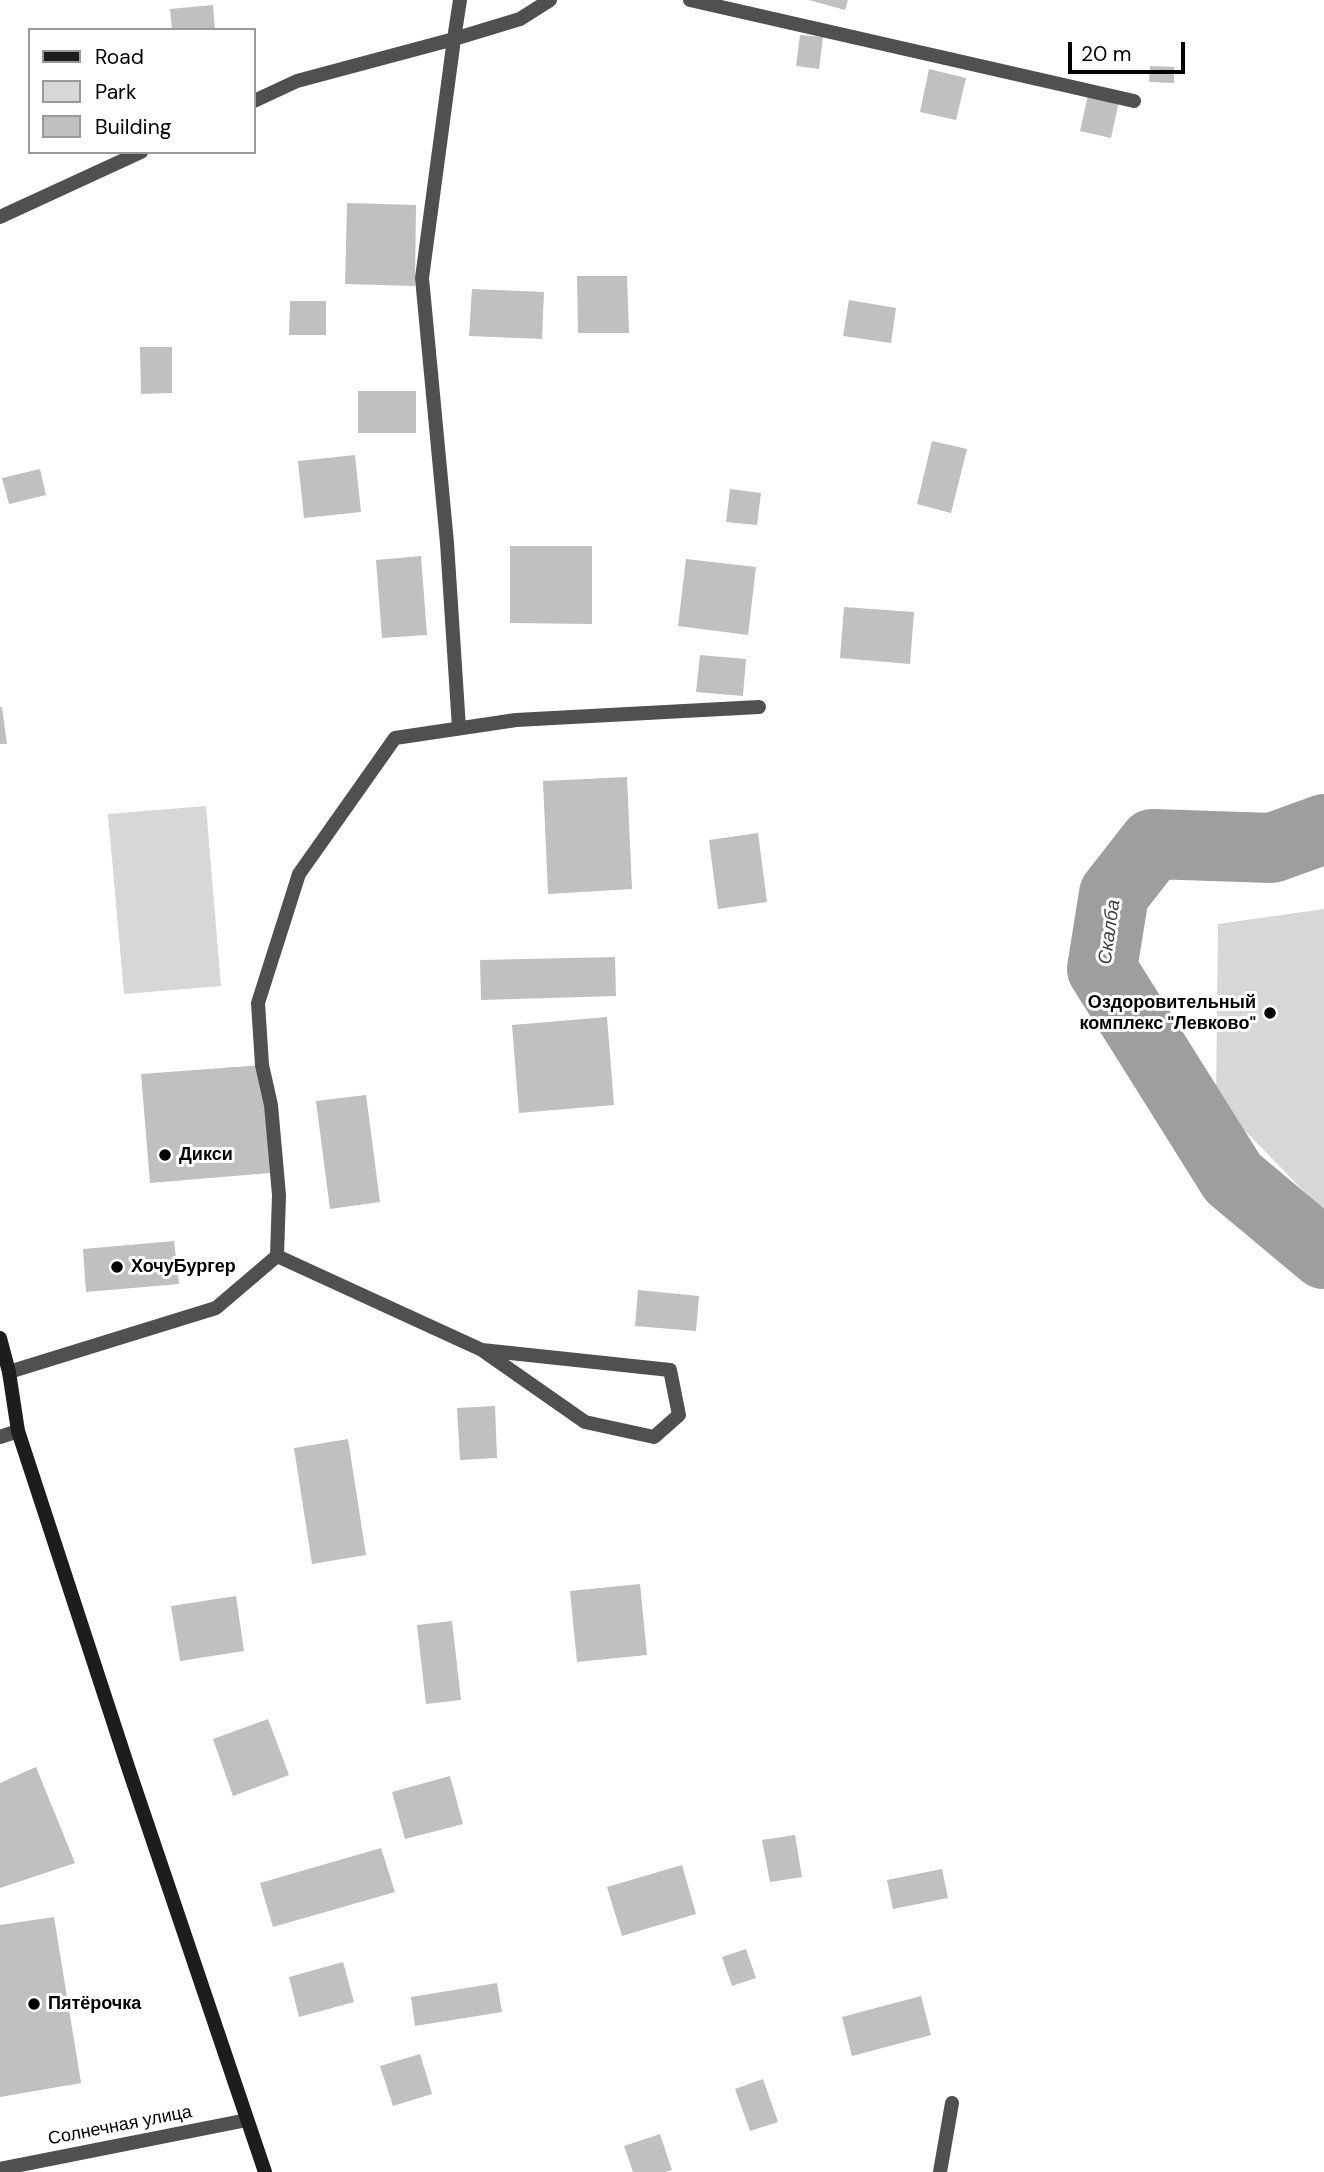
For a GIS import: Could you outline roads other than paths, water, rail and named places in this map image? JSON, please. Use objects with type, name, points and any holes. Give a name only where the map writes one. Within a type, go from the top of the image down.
[{"type":"street","points":[[459,729],[447,543],[422,278],[460,0]]},
{"type":"street","points":[[256,100],[296,81],[520,19],[550,0]]},
{"type":"street","points":[[690,0],[1134,101]]},
{"type":"street","points":[[0,217],[137,154]]},
{"type":"street","points":[[9,1372],[216,1308],[277,1256],[279,1195],[271,1105],[261,1065],[258,1003],[299,874],[396,738],[516,720],[759,707]]},
{"type":"street","points":[[277,1256],[482,1350],[585,1422],[654,1437],[679,1415],[670,1370],[482,1350]]},
{"type":"street","points":[[0,1338],[9,1372],[18,1431],[265,2172]]},
{"type":"street","points":[[0,1437],[18,1431]]},
{"type":"street","points":[[940,2172],[952,2103]]},
{"type":"street","name":"Солнечная улица","points":[[0,2169],[247,2120]]},
{"type":"waterway","name":"Скалба","points":[[1324,829],[1272,848],[1153,844],[1114,894],[1102,969],[1233,1178],[1324,1254]]},
{"type":"place","name":"Оздоровительный комплекс \"Левково\"","points":[[1270,1013]]},
{"type":"place","name":"Дикси","points":[[165,1155]]},
{"type":"place","name":"ХочуБургер","points":[[117,1267]]},
{"type":"place","name":"Пятёрочка","points":[[34,2004]]}]
